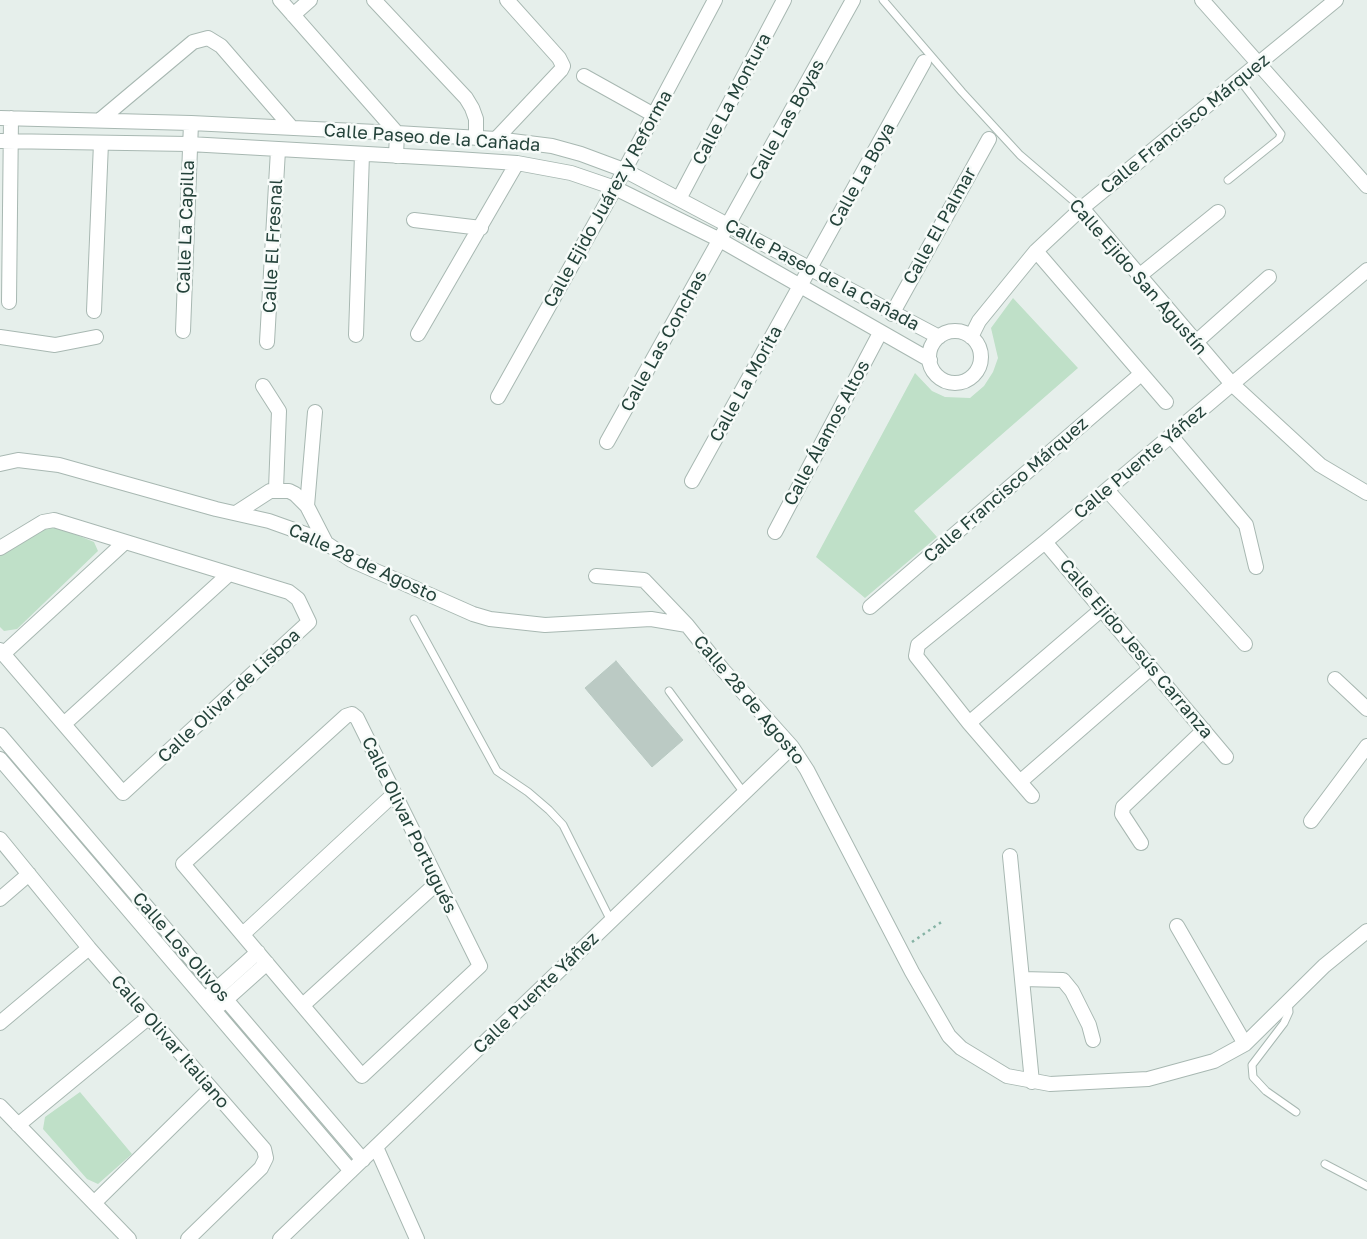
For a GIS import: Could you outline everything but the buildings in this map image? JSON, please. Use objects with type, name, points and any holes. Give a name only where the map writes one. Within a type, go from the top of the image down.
[{"type":"street","points":[[280,0],[396,133],[396,156]]},
{"type":"street","points":[[293,15],[310,0]]},
{"type":"street","points":[[374,0],[466,98],[476,119],[476,138]]},
{"type":"street","points":[[496,139],[563,66],[559,58],[507,0]]},
{"type":"street","name":"Calle Ejido Juárez y Reforma","points":[[498,397],[615,188],[716,0]]},
{"type":"street","name":"Calle La Montura","points":[[679,199],[784,0]]},
{"type":"street","name":"Calle Las Boyas","points":[[720,240],[853,0]]},
{"type":"street","points":[[1202,0],[1367,186]]},
{"type":"street","name":"Calle Francisco Márquez","points":[[971,337],[979,321],[1036,251],[1082,208],[1336,0]]},
{"type":"street","points":[[100,120],[193,42],[208,38],[221,46],[292,128]]},
{"type":"street","name":"Calle La Boya","points":[[800,287],[924,62]]},
{"type":"street","points":[[584,76],[654,115]]},
{"type":"street","points":[[6,118],[9,302]]},
{"type":"street","name":"Calle Paseo de la Cañada","points":[[6,118],[190,123],[396,133],[496,139],[552,146],[624,170],[892,314],[939,337]]},
{"type":"street","name":"Calle La Capilla","points":[[183,331],[190,123]]},
{"type":"street","name":"Calle El Palmar","points":[[892,314],[989,138]]},
{"type":"street","name":"Calle Paseo de la Cañada","points":[[6,141],[189,144],[518,163],[571,173],[615,188],[720,240],[930,360]]},
{"type":"street","points":[[94,311],[102,143]]},
{"type":"street","name":"Calle El Fresnal","points":[[267,342],[278,150]]},
{"type":"street","points":[[356,335],[362,154]]},
{"type":"street","points":[[418,334],[518,163]]},
{"type":"street","name":"Calle Ejido San Agustín","points":[[1082,208],[1232,384],[1320,465],[1367,493]]},
{"type":"street","points":[[1139,276],[1218,212]]},
{"type":"street","points":[[414,220],[481,228]]},
{"type":"street","name":"Calle Las Conchas","points":[[607,442],[720,240]]},
{"type":"street","points":[[1036,251],[1166,402]]},
{"type":"street","name":"Calle Puente Yáñez","points":[[969,722],[916,656],[915,652],[921,640],[1045,542],[1367,270]]},
{"type":"street","points":[[1196,342],[1269,277]]},
{"type":"street","name":"Calle La Morita","points":[[692,481],[800,287]]},
{"type":"street","points":[[955,331],[971,337],[980,351],[981,360],[978,368],[967,380],[959,383],[943,380],[932,368],[930,360],[930,351],[939,337],[955,331]]},
{"type":"street","name":"Calle Álamos Altos","points":[[775,532],[880,333]]},
{"type":"street","points":[[0,337],[55,345],[96,337]]},
{"type":"street","name":"Calle Francisco Márquez","points":[[870,607],[1141,374]]},
{"type":"street","points":[[263,386],[279,411],[276,489]]},
{"type":"street","points":[[307,506],[316,412]]},
{"type":"street","points":[[1171,436],[1246,525],[1256,567]]},
{"type":"street","name":"Calle 28 de Agosto","points":[[0,464],[18,460],[51,463],[269,521],[326,543],[351,560],[473,614],[490,619],[546,625],[651,618],[687,625],[723,670],[792,747],[807,770],[940,1023],[961,1048],[1007,1076],[1050,1084],[1148,1079],[1214,1061],[1245,1044],[1324,966],[1367,931]]},
{"type":"street","points":[[236,513],[258,497],[276,489],[295,494],[307,506],[326,543]]},
{"type":"street","points":[[1107,490],[1245,644]]},
{"type":"street","name":"Calle Olivar de Lisboa","points":[[0,548],[49,520],[294,594],[298,598],[309,622],[123,793],[2,652]]},
{"type":"street","points":[[2,652],[125,542]]},
{"type":"street","name":"Calle Ejido Jesús Carranza","points":[[1045,542],[1226,757]]},
{"type":"street","points":[[64,724],[229,574]]},
{"type":"street","points":[[596,576],[644,580],[687,625]]},
{"type":"street","points":[[1032,796],[969,722],[1102,609]]},
{"type":"street","points":[[1020,782],[1151,668]]},
{"type":"street","points":[[1335,679],[1367,709]]},
{"type":"street","name":"Calle Olivar Portugués","points":[[352,714],[357,718],[394,794],[480,966],[362,1076],[183,864],[346,716],[352,714]]},
{"type":"street","points":[[1142,843],[1122,814],[1123,806],[1204,730]]},
{"type":"street","name":"Calle Los Olivos","points":[[0,735],[363,1160]]},
{"type":"street","points":[[1311,821],[1367,746]]},
{"type":"street","name":"Calle Puente Yáñez","points":[[280,1239],[792,747]]},
{"type":"street","name":"Calle Los Olivos","points":[[0,759],[351,1171]]},
{"type":"street","points":[[243,934],[394,794]]},
{"type":"street","name":"Calle Olivar Italiano","points":[[0,839],[90,948],[264,1149],[266,1158],[261,1168],[188,1239]]},
{"type":"street","points":[[1010,856],[1032,1082]]},
{"type":"street","points":[[0,899],[29,874]]},
{"type":"street","points":[[303,1005],[437,883]]},
{"type":"street","points":[[1178,926],[1245,1044]]},
{"type":"street","points":[[0,1023],[90,948]]},
{"type":"street","points":[[205,999],[216,989],[262,958]]},
{"type":"street","points":[[214,1010],[226,1000],[262,958]]},
{"type":"street","points":[[1022,979],[1063,980],[1072,990],[1089,1025],[1093,1040]]},
{"type":"street","points":[[18,1126],[149,1016]]},
{"type":"street","points":[[94,1203],[210,1088]]},
{"type":"street","points":[[0,1106],[129,1239]]},
{"type":"street","points":[[376,1147],[417,1239]]},
{"type":"lane","name":"Calle Ejido San Agustín","points":[[883,0],[962,92],[1020,155],[1082,208]]},
{"type":"lane","points":[[1228,180],[1279,139],[1281,134],[1239,79]]},
{"type":"lane","points":[[414,619],[497,771],[508,781],[528,792],[562,824],[611,921]]},
{"type":"lane","points":[[669,691],[744,793]]},
{"type":"lane","points":[[1288,1001],[1289,1012],[1284,1023],[1252,1065],[1253,1077],[1266,1090],[1296,1112]]},
{"type":"lane","points":[[1325,1164],[1367,1186]]},
{"type":"path","points":[[900,950],[943,921]]},
{"type":"green space","points":[[1013,298],[1078,368],[914,511],[937,537],[865,598],[816,557],[915,373],[932,391],[945,397],[970,398],[984,386],[993,372],[998,358],[991,328]]},
{"type":"green space","points":[[47,527],[57,527],[94,542],[98,551],[17,629],[4,631],[0,627],[0,555]]},
{"type":"green space","points":[[80,1092],[132,1154],[98,1184],[87,1179],[43,1129],[45,1117]]}]
